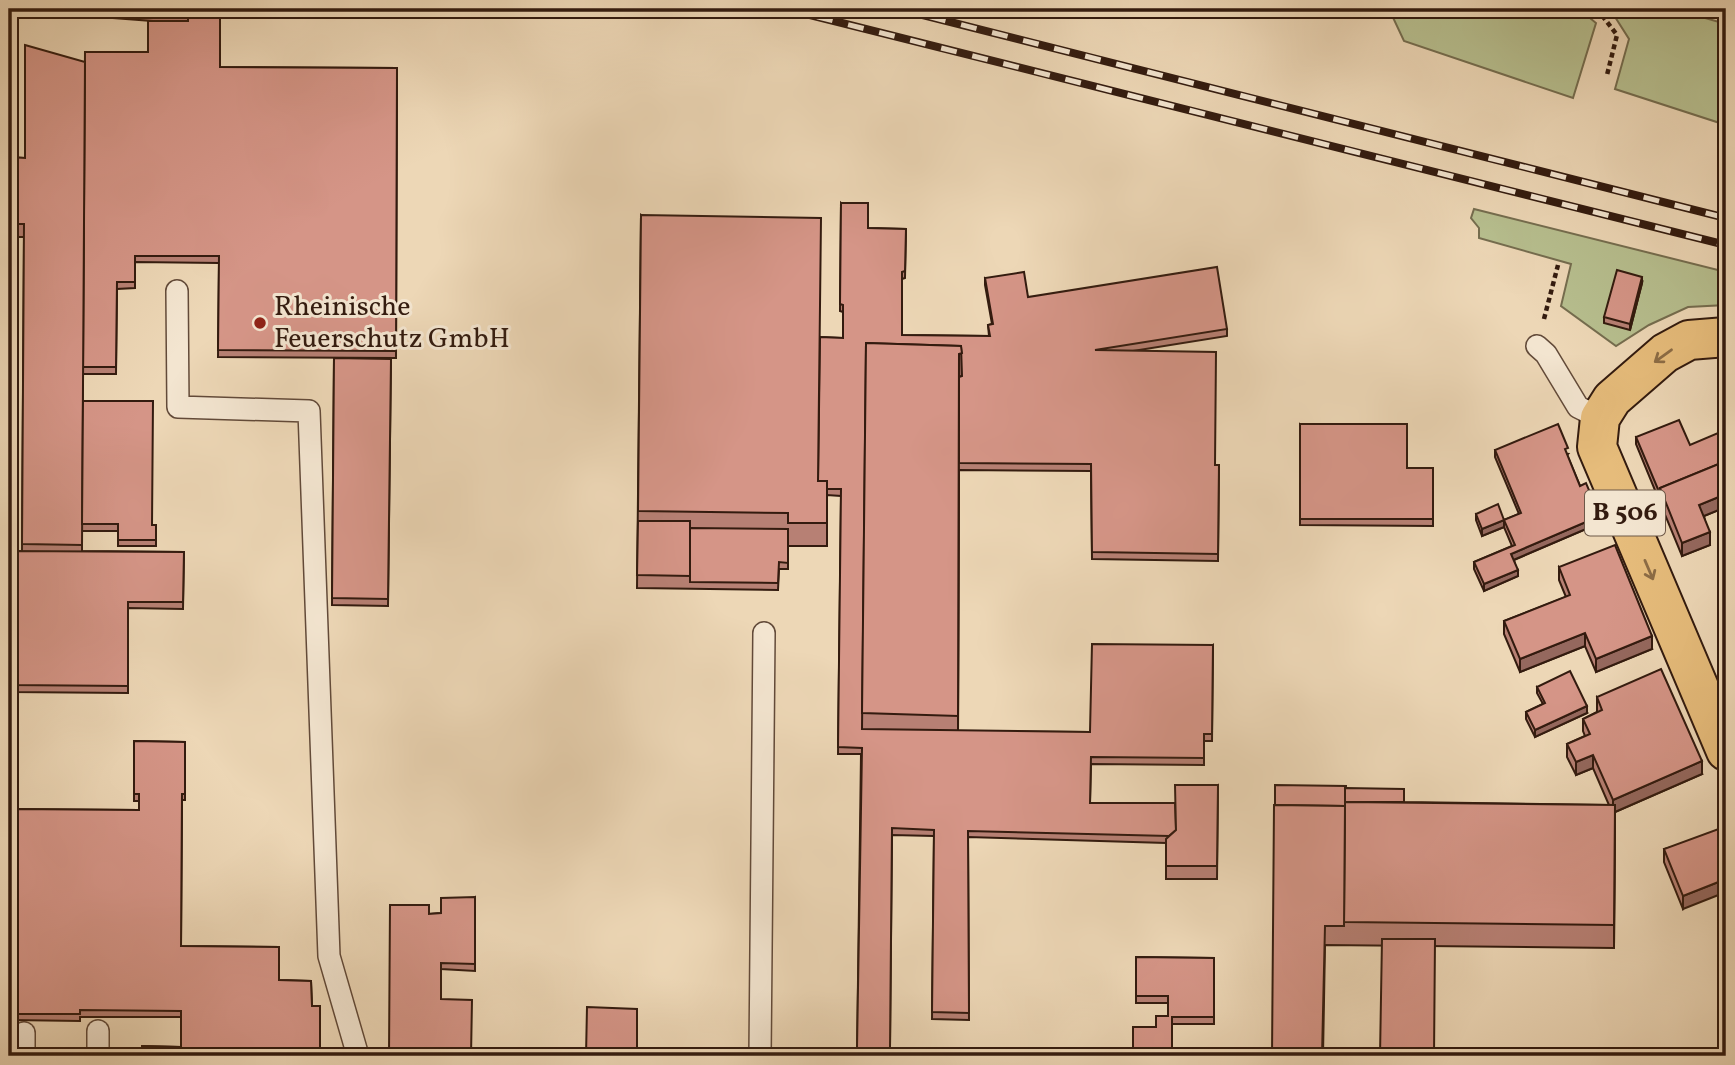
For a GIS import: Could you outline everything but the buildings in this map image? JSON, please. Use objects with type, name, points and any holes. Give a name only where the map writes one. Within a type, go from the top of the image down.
[{"type":"main road","points":[[1600,418],[1612,399],[1665,353],[1689,340],[1726,337]]},
{"type":"main road","name":"B 506","points":[[1600,418],[1597,447],[1726,751]]},
{"type":"lane","points":[[177,291],[178,407],[309,411],[329,956],[358,1056]]},
{"type":"lane","points":[[1537,346],[1546,354],[1578,407],[1600,418]]},
{"type":"lane","points":[[760,1056],[764,633]]},
{"type":"lane","points":[[98,1031],[98,1056]]},
{"type":"lane","points":[[24,1033],[24,1056]]},
{"type":"path","points":[[1597,9],[1617,35],[1607,75]]},
{"type":"path","points":[[1547,308],[1558,265]]},
{"type":"green space","points":[[1389,9],[1579,9],[1596,23],[1573,98],[1404,41]]},
{"type":"green space","points":[[1610,9],[1674,9],[1726,24],[1726,125],[1615,89],[1629,39]]},
{"type":"green space","points":[[1474,209],[1726,272],[1726,305],[1688,307],[1649,325],[1616,346],[1561,306],[1571,264],[1479,238],[1479,228],[1471,218]]},
{"type":"railway","points":[[786,9],[1726,245]]},
{"type":"railway","points":[[899,9],[1726,218]]},
{"type":"place","name":"Rheinische Feuerschutz GmbH","points":[[260,323]]}]
